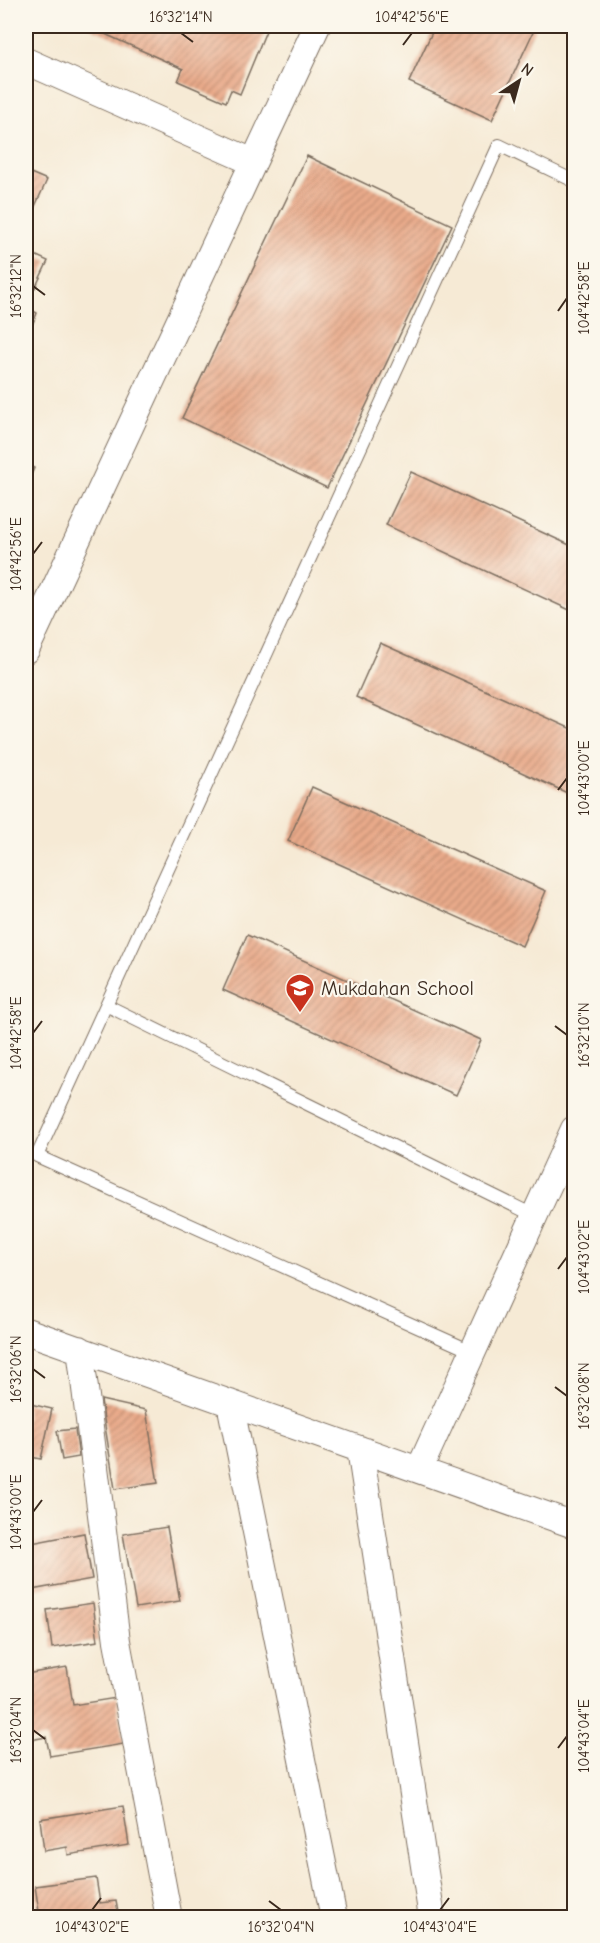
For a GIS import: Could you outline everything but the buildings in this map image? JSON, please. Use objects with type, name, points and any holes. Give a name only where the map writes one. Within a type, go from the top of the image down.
[{"type":"street","points":[[26,650],[316,26]]},
{"type":"street","points":[[26,61],[253,162]]},
{"type":"street","points":[[419,1470],[574,1129]]},
{"type":"street","points":[[26,1331],[574,1525]]},
{"type":"street","points":[[80,1349],[117,1641],[169,1917]]},
{"type":"street","points":[[230,1403],[334,1917]]},
{"type":"street","points":[[360,1449],[432,1917]]},
{"type":"lane","points":[[473,1352],[37,1156],[499,145],[574,181]]},
{"type":"lane","points":[[106,1005],[535,1215]]},
{"type":"place","name":"Mukdahan School","points":[[300,1014]]}]
